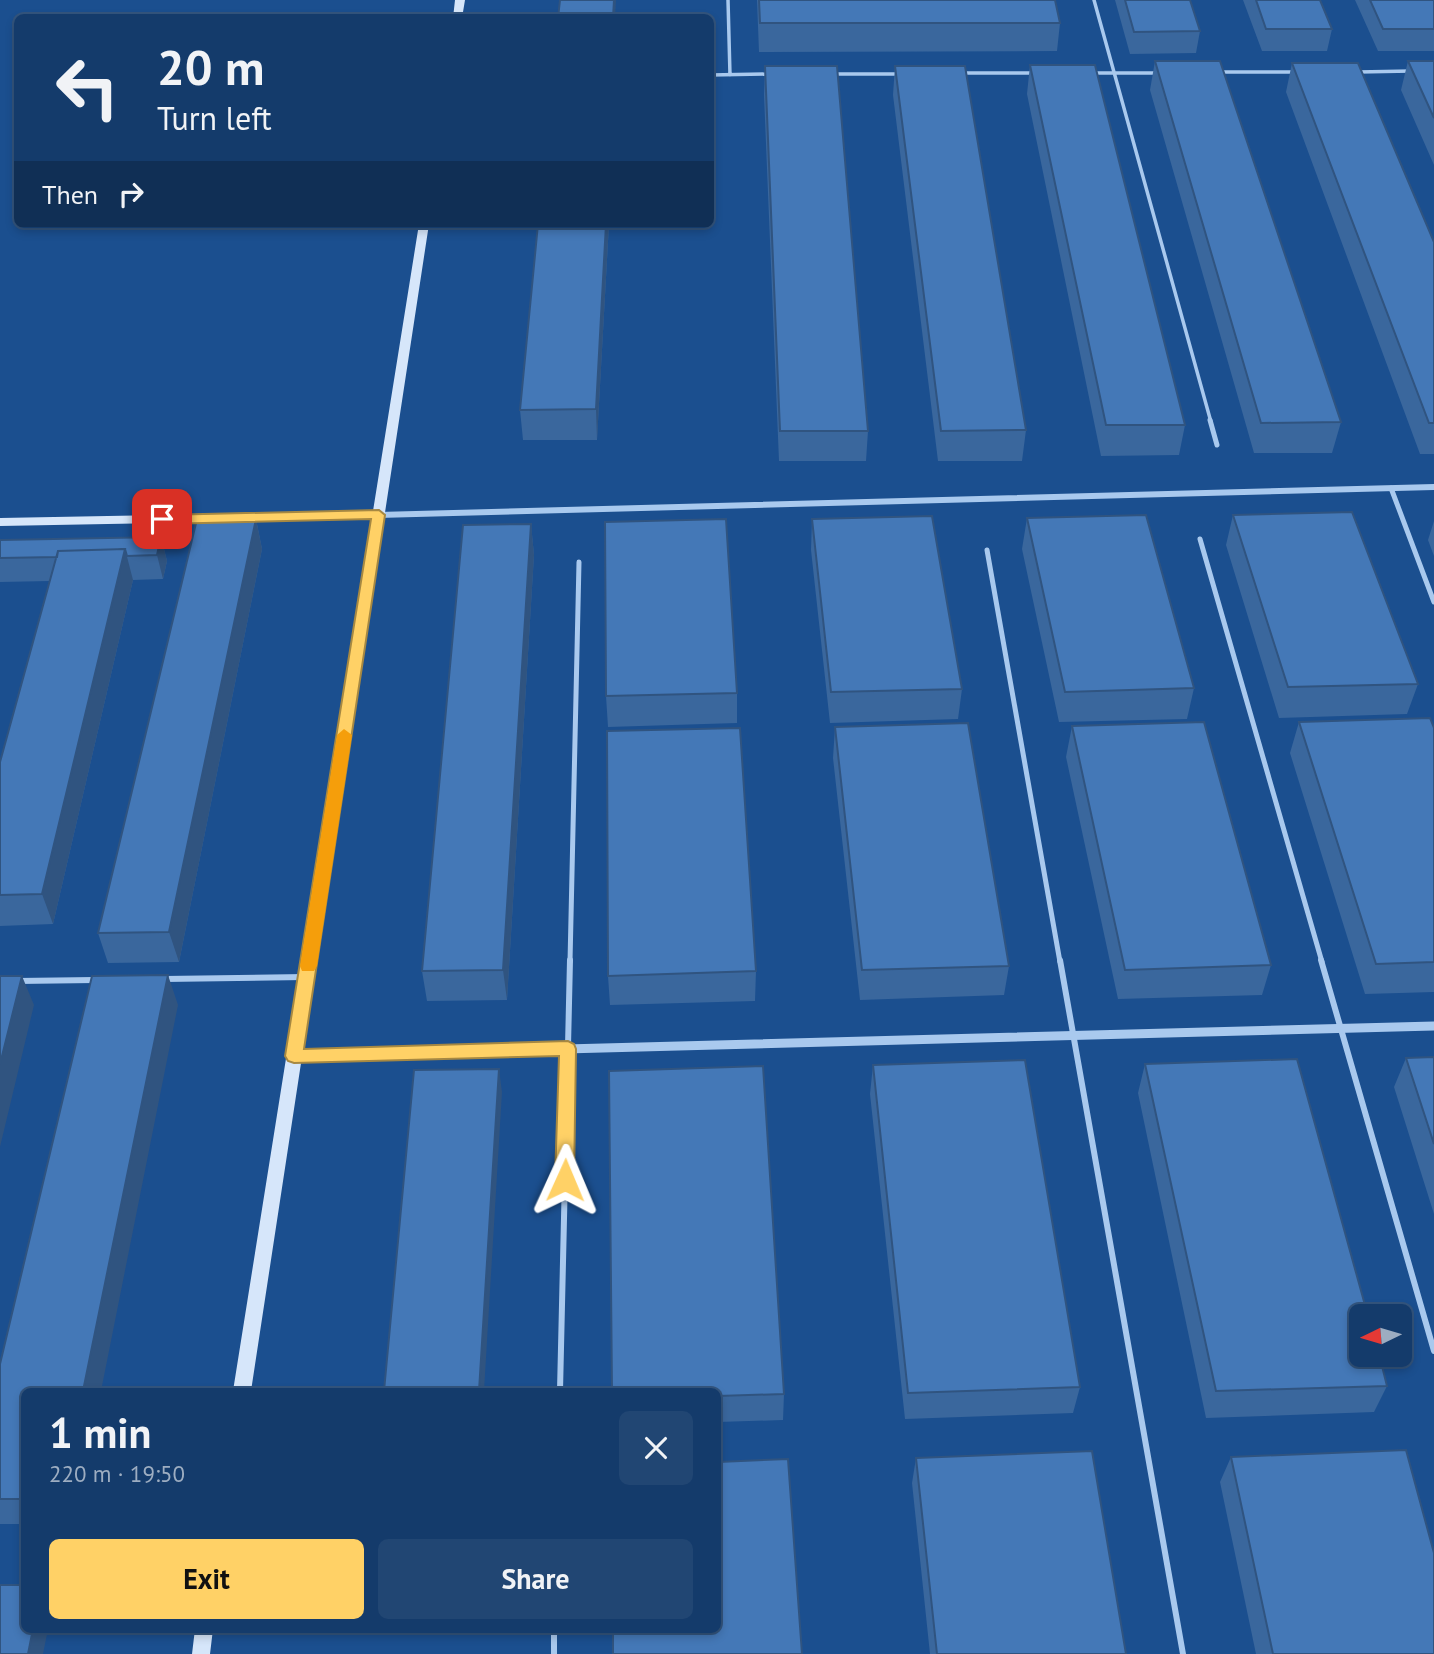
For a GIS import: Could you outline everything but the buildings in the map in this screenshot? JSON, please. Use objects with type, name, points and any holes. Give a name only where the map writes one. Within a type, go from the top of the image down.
[{"type":"main road","points":[[242,1388],[423,228]]},
{"type":"main road","points":[[0,522],[379,515]]},
{"type":"main road","points":[[201,1654],[204,1633]]},
{"type":"street","points":[[379,515],[1434,487]]},
{"type":"street","points":[[294,1056],[1434,1026]]},
{"type":"lane","points":[[728,0],[730,75]]},
{"type":"lane","points":[[1094,0],[1217,445]]},
{"type":"lane","points":[[1350,72],[1420,71]]},
{"type":"lane","points":[[1086,73],[1170,72]]},
{"type":"lane","points":[[1211,72],[1295,72]]},
{"type":"lane","points":[[949,74],[1045,73]]},
{"type":"lane","points":[[714,75],[771,74]]},
{"type":"lane","points":[[826,74],[908,74]]},
{"type":"lane","points":[[1391,488],[1434,602]]},
{"type":"lane","points":[[1200,539],[1434,1351]]},
{"type":"lane","points":[[987,550],[1183,1654]]},
{"type":"lane","points":[[560,1388],[579,562]]},
{"type":"lane","points":[[153,979],[306,977]]},
{"type":"lane","points":[[14,981],[97,980]]},
{"type":"lane","points":[[554,1633],[554,1654]]},
{"type":"slow traffic","points":[[308,966],[344,735]]},
{"type":"route","points":[[162,519],[379,515],[294,1056],[568,1049],[565,1180]]}]
